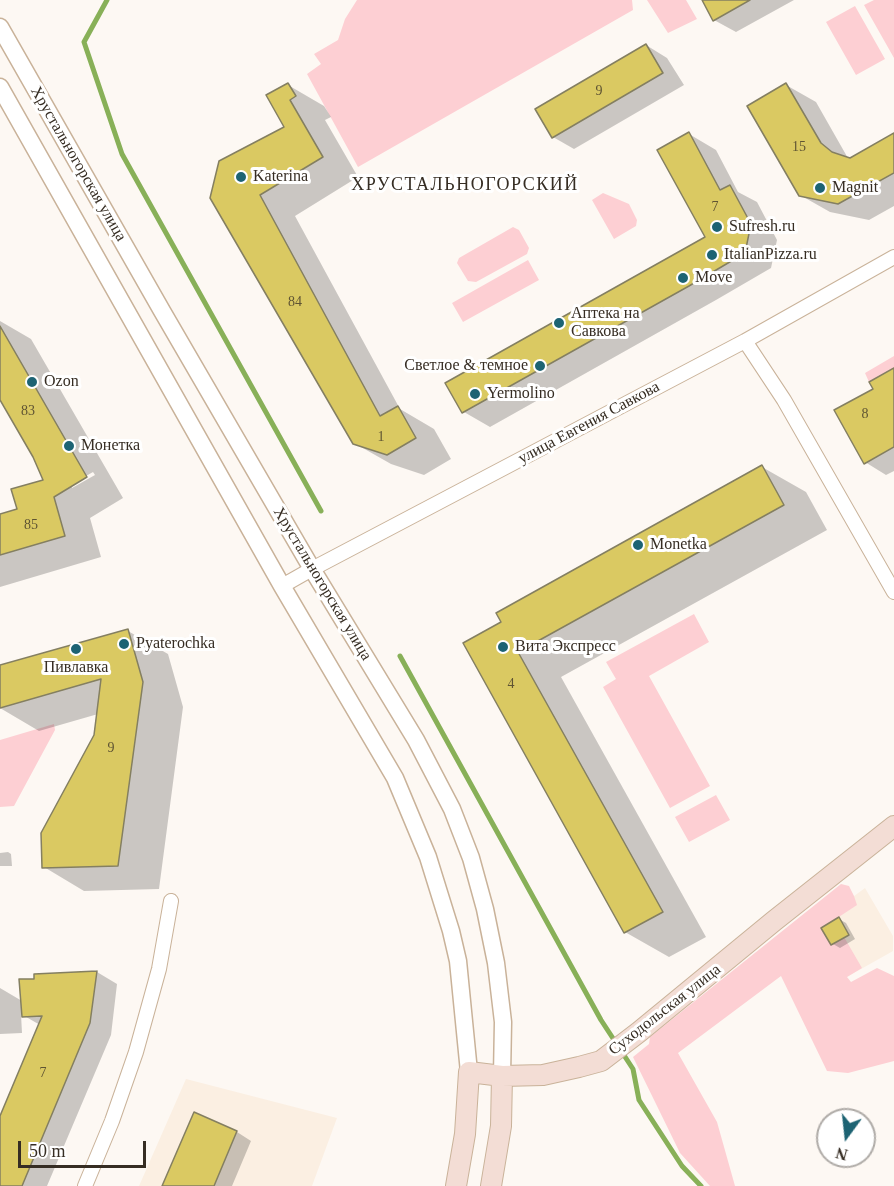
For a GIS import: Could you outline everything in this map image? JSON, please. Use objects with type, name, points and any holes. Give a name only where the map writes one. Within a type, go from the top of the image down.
[{"type":"main road","name":"Суходольская улица","points":[[469,1072],[502,1076],[543,1075],[601,1061],[894,826]]},
{"type":"main road","points":[[456,1186],[465,1134],[469,1072]]},
{"type":"main road","name":"Хрустальногорская улица","points":[[491,1186],[501,1126],[502,1076]]},
{"type":"street","name":"Хрустальногорская улица","points":[[0,27],[312,569],[416,740],[452,809],[485,909],[496,963],[503,1022],[502,1076]]},
{"type":"street","name":"Хрустальногорская улица","points":[[0,87],[282,586],[395,778],[428,857],[451,931],[458,961],[469,1072]]},
{"type":"street","points":[[37,154],[42,138],[47,134],[63,137]]},
{"type":"street","name":"улица Евгения Савкова","points":[[282,586],[745,341],[894,257]]},
{"type":"street","points":[[745,341],[784,400],[894,592]]},
{"type":"street","points":[[85,1186],[112,1121],[136,1052],[159,969],[171,902]]},
{"type":"shaded area","points":[[357,0],[632,0],[633,10],[358,167],[307,74],[321,64],[314,54],[338,40],[345,19]]},
{"type":"shaded area","points":[[647,0],[686,0],[697,19],[668,33]]},
{"type":"shaded area","points":[[874,0],[894,0],[894,58],[864,5]]},
{"type":"shaded area","points":[[855,6],[885,59],[856,75],[826,22]]},
{"type":"shaded area","points":[[603,193],[629,204],[637,220],[636,226],[614,239],[592,200]]},
{"type":"shaded area","points":[[513,227],[519,230],[529,248],[527,254],[476,282],[468,281],[457,263],[459,258]]},
{"type":"shaded area","points":[[528,260],[539,280],[463,322],[452,303]]},
{"type":"shaded area","points":[[894,356],[894,368],[869,382],[865,373]]},
{"type":"shaded area","points":[[694,614],[709,642],[649,676],[710,786],[670,808],[603,687],[616,679],[606,662]]},
{"type":"shaded area","points":[[54,724],[55,730],[14,806],[0,807],[0,740]]},
{"type":"shaded area","points":[[716,795],[730,820],[689,842],[675,817]]},
{"type":"shaded area","points":[[841,884],[849,886],[857,905],[822,928],[844,937],[862,968],[847,977],[851,982],[877,968],[894,976],[894,1061],[848,1073],[827,1071],[781,976],[678,1053],[717,1122],[735,1186],[710,1186],[680,1153],[633,1057],[649,1044],[650,1037]]},
{"type":"shaded area","points":[[865,888],[893,936],[893,951],[815,995],[789,944]]},
{"type":"shaded area","points":[[186,1079],[337,1118],[312,1186],[139,1186]]},
{"type":"building","points":[[702,0],[750,0],[713,21]]},
{"type":"building","points":[[646,44],[663,73],[552,138],[535,109]]},
{"type":"building","points":[[288,83],[296,96],[290,100],[323,157],[260,195],[380,416],[398,406],[416,438],[387,455],[353,444],[210,198],[219,161],[284,127],[266,95]]},
{"type":"building","points":[[786,83],[821,143],[832,152],[850,158],[894,133],[894,173],[838,204],[799,196],[747,106]]},
{"type":"building","points":[[689,132],[720,190],[730,185],[751,224],[745,253],[462,413],[445,383],[705,237],[657,150]]},
{"type":"building","points":[[0,326],[87,477],[54,497],[65,536],[0,555],[0,514],[17,509],[11,489],[43,480],[33,457],[0,400]]},
{"type":"building","points":[[894,368],[894,447],[864,464],[834,410],[873,389],[869,382]]},
{"type":"building","points":[[762,465],[784,505],[518,652],[663,912],[624,933],[463,643],[501,622],[496,613]]},
{"type":"building","points":[[128,629],[143,682],[118,866],[42,868],[41,833],[94,735],[101,679],[0,708],[0,665]]},
{"type":"building","points":[[839,917],[849,935],[831,945],[821,928]]},
{"type":"building","points":[[97,971],[90,1023],[22,1186],[0,1186],[0,1116],[42,1016],[22,1017],[19,979],[34,979],[34,974]]},
{"type":"building","points":[[194,1112],[237,1131],[214,1186],[162,1186]]},
{"type":"waterway","points":[[107,0],[84,42],[122,154],[321,511]]},
{"type":"waterway","points":[[400,656],[601,1020],[633,1069],[639,1100],[682,1166],[701,1186]]},
{"type":"place","name":"Katerina","points":[[241,177]]},
{"type":"place","name":"Magnit","points":[[820,188]]},
{"type":"place","name":"Sufresh.ru","points":[[717,227]]},
{"type":"place","name":"ItalianPizza.ru","points":[[712,255]]},
{"type":"place","name":"Move","points":[[683,278]]},
{"type":"place","name":"Аптека на Савкова","points":[[559,323]]},
{"type":"place","name":"Светлое & темное","points":[[540,366]]},
{"type":"place","name":"Ozon","points":[[32,382]]},
{"type":"place","name":"Yermolino","points":[[475,394]]},
{"type":"place","name":"Монетка","points":[[69,446]]},
{"type":"place","name":"Monetka","points":[[638,545]]},
{"type":"place","name":"Pyaterochka","points":[[124,644]]},
{"type":"place","name":"Вита Экспресс","points":[[503,647]]},
{"type":"place","name":"Пивлавка","points":[[76,649]]},
{"type":"district","name":"ХРУСТАЛЬНОГОРСКИЙ","points":[[465,185]]}]
